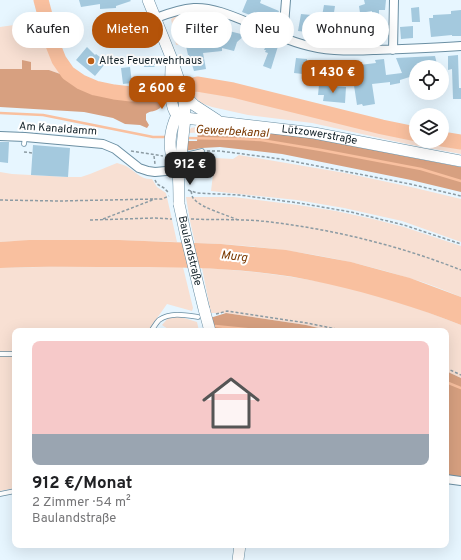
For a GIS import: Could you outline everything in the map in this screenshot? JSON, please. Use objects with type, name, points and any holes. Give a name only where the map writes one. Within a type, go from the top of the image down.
[{"type":"main road","name":"Baulandstraße","points":[[148,0],[153,12]]},
{"type":"main road","name":"Baulandstraße","points":[[163,36],[171,57],[179,88],[183,134],[176,151]]},
{"type":"main road","name":"Baulandstraße","points":[[179,88],[172,96],[174,111],[181,116]]},
{"type":"main road","points":[[179,88],[200,110],[220,122]]},
{"type":"main road","name":"Baulandstraße","points":[[181,116],[173,124],[171,132],[176,151],[177,170],[175,201],[186,236],[203,314],[209,328]]},
{"type":"main road","name":"Lützowerstraße","points":[[181,116],[314,133],[461,161]]},
{"type":"main road","points":[[238,560],[240,548]]},
{"type":"street","points":[[285,12],[286,0]]},
{"type":"street","points":[[393,50],[394,0]]},
{"type":"street","points":[[163,15],[173,11],[195,8],[217,11],[240,19]]},
{"type":"street","points":[[294,42],[319,48],[345,51],[461,46]]},
{"type":"street","name":"Am Kanaldamm","points":[[0,136],[25,141],[103,144],[115,148],[139,168],[156,172],[177,170]]},
{"type":"street","points":[[449,479],[461,481]]},
{"type":"lane","points":[[176,151],[202,152]]},
{"type":"lane","points":[[154,328],[158,321],[168,316],[203,314]]},
{"type":"lane","points":[[0,354],[12,354]]},
{"type":"lane","points":[[0,494],[12,492]]},
{"type":"path","points":[[115,148],[154,155]]},
{"type":"path","points":[[202,152],[220,151],[282,159],[410,184],[461,196]]},
{"type":"path","points":[[24,152],[33,153]]},
{"type":"path","points":[[156,172],[157,184],[166,190],[175,201]]},
{"type":"path","points":[[187,189],[197,194],[239,195],[351,212],[404,224],[461,244]]},
{"type":"path","points":[[191,191],[195,200],[204,207],[240,221]]},
{"type":"path","points":[[0,200],[60,201],[162,199],[170,195]]},
{"type":"path","points":[[102,220],[155,199]]},
{"type":"path","points":[[90,220],[155,218],[178,219]]},
{"type":"path","points":[[186,219],[260,221],[314,228],[383,244],[433,259],[461,270]]},
{"type":"path","points":[[203,314],[227,311],[331,328]]},
{"type":"path","points":[[449,369],[461,375]]},
{"type":"shaded area","points":[[12,25],[12,48],[50,48],[63,75],[49,70],[31,70],[22,60],[22,69],[0,69],[0,27]]},
{"type":"shaded area","points":[[22,60],[31,62],[31,70],[49,70],[63,75],[85,88],[103,94],[124,97],[139,97],[163,93],[163,105],[157,110],[146,114],[146,120],[149,125],[147,128],[140,125],[125,124],[113,118],[84,112],[0,107],[0,69],[22,69]]},
{"type":"shaded area","points":[[209,80],[303,102],[361,118],[409,126],[409,144],[312,123],[248,115],[212,107],[201,103],[196,98],[186,81]]},
{"type":"shaded area","points":[[197,127],[260,131],[241,134],[212,132],[187,133],[191,128]]},
{"type":"shaded area","points":[[260,131],[300,136],[461,167],[461,192],[411,180],[282,154],[220,147],[184,151],[186,141],[197,141],[198,132],[241,134]]},
{"type":"shaded area","points":[[449,133],[461,135],[461,154],[429,148],[449,148]]},
{"type":"shaded area","points":[[239,155],[345,173],[461,199],[461,242],[402,221],[344,208],[297,200],[211,191],[215,158],[233,159]]},
{"type":"shaded area","points":[[117,163],[126,166],[141,177],[152,179],[157,187],[166,193],[177,242],[44,240],[0,242],[0,172],[12,174],[81,177]]},
{"type":"shaded area","points":[[186,197],[234,197],[336,211],[404,227],[461,246],[461,297],[416,280],[383,270],[330,258],[250,246],[195,243]]},
{"type":"shaded area","points":[[78,266],[183,267],[193,308],[192,311],[167,304],[150,328],[12,328],[12,489],[0,491],[0,268]]},
{"type":"shaded area","points":[[202,268],[280,275],[361,291],[395,301],[461,325],[461,378],[449,372],[449,328],[318,328],[226,313],[211,313]]},
{"type":"shaded area","points":[[226,313],[318,328],[213,328],[210,318]]},
{"type":"shaded area","points":[[169,317],[181,317],[197,322],[198,328],[166,328],[162,325]]},
{"type":"shaded area","points":[[449,372],[461,378],[461,477],[449,475]]},
{"type":"water","name":"Murg","points":[[29,240],[119,240],[221,244],[286,250],[351,262],[410,278],[461,297],[461,325],[412,307],[362,292],[304,279],[256,272],[182,268],[0,268],[0,242]]},
{"type":"building","points":[[79,0],[131,1],[116,6],[116,8],[100,9],[100,4],[81,7]]},
{"type":"building","points":[[247,0],[261,0],[260,3],[279,11],[279,12],[242,12]]},
{"type":"building","points":[[364,0],[386,0],[385,10],[379,10],[379,12],[360,12],[359,6],[365,4]]},
{"type":"building","points":[[324,5],[335,6],[334,12],[323,12]]},
{"type":"building","points":[[419,7],[420,22],[412,22],[411,8]]},
{"type":"building","points":[[461,10],[461,36],[452,35],[431,37],[429,18],[433,18],[433,15],[451,14],[451,11]]},
{"type":"building","points":[[302,14],[302,31],[298,31]]},
{"type":"building","points":[[413,26],[413,38],[401,39],[400,27]]},
{"type":"building","points":[[232,32],[240,34],[240,39],[237,42],[234,51],[222,48],[232,48]]},
{"type":"building","name":"Altes Feuerwehrhaus","points":[[87,47],[95,55],[96,54],[105,61],[105,64],[95,76],[76,60]]},
{"type":"building","points":[[186,48],[222,48],[222,51],[203,53],[206,69],[194,71]]},
{"type":"building","points":[[265,48],[277,48],[271,69],[263,66],[268,53],[264,50]]},
{"type":"building","points":[[458,55],[459,88],[461,88],[461,99],[453,99],[452,69],[449,70],[448,56]]},
{"type":"building","points":[[143,56],[150,62],[149,58],[157,58],[158,65],[153,65],[155,67],[144,67]]},
{"type":"building","points":[[435,56],[436,60],[409,60],[409,77],[400,80],[400,83],[390,85],[390,82],[372,84],[375,104],[363,106],[362,104],[357,105],[351,66],[376,63],[375,60],[384,59],[386,75],[402,73],[396,58]]},
{"type":"building","points":[[296,58],[307,59],[307,61],[313,61],[313,63],[321,64],[320,76],[294,73]]},
{"type":"building","points":[[130,67],[132,83],[123,84],[121,68]]},
{"type":"building","points":[[319,85],[346,87],[345,103],[323,101],[324,95],[318,95]]},
{"type":"building","points":[[0,142],[9,142],[8,163],[0,162]]},
{"type":"building","points":[[33,145],[70,148],[68,177],[31,175]]},
{"type":"waterway","points":[[41,0],[53,45],[59,60],[68,73],[81,82],[95,88],[131,94],[149,93],[197,84],[233,90],[409,133]]},
{"type":"waterway","name":"Gewerbekanal","points":[[0,113],[43,115],[153,137],[167,137]]},
{"type":"waterway","name":"Gewerbekanal","points":[[186,138],[261,140],[421,169],[461,181]]},
{"type":"waterway","points":[[449,140],[461,142]]},
{"type":"waterway","points":[[215,326],[235,328]]},
{"type":"waterway","points":[[449,383],[461,388]]},
{"type":"place","name":"Altes Feuerwehrhaus","points":[[91,61]]}]
